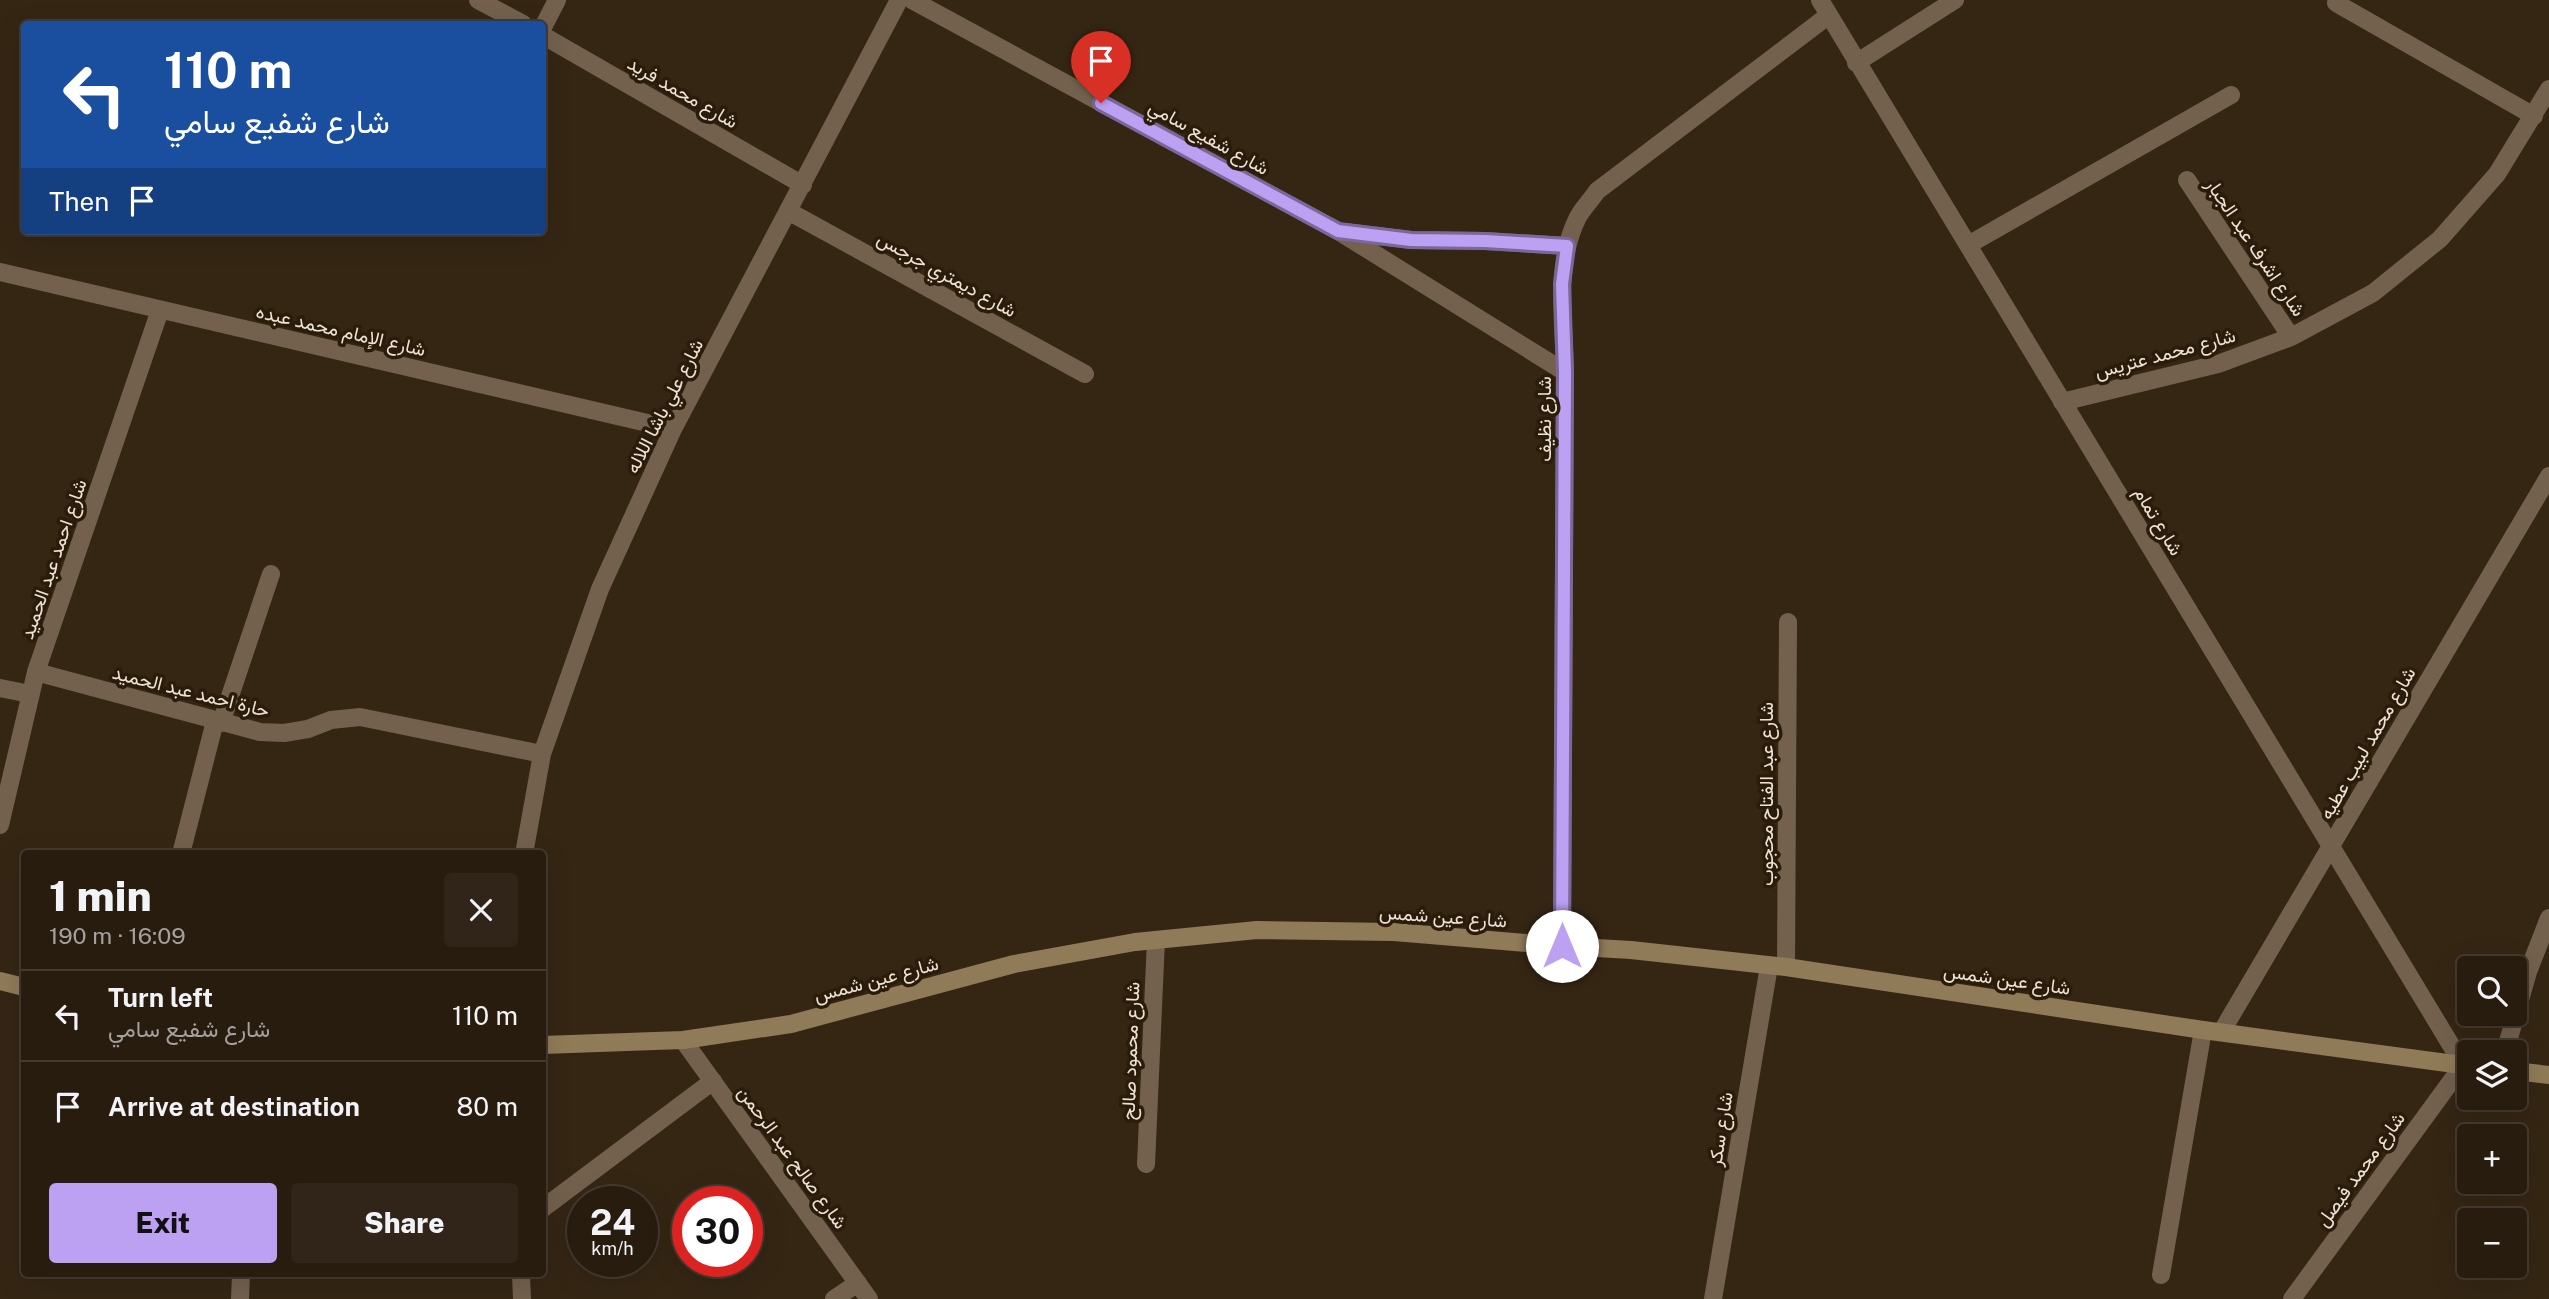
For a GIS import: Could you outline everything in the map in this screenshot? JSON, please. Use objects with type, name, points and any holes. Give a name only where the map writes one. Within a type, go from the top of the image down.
[{"type":"main road","name":"شارع عين شمس","points":[[546,1045],[683,1040],[791,1024],[1014,964],[1156,940],[1257,930],[1394,932],[1630,950],[1777,967],[2203,1030],[2457,1064]]},
{"type":"main road","points":[[0,982],[21,986]]},
{"type":"main road","points":[[2527,1072],[2549,1075]]},
{"type":"street","points":[[478,0],[517,21]]},
{"type":"street","points":[[546,21],[557,0]]},
{"type":"street","name":"شارع علي باشا اللاله","points":[[525,850],[542,754],[600,589],[673,429],[899,0]]},
{"type":"street","name":"شارع شفيع سامي","points":[[912,0],[1338,231],[1565,372]]},
{"type":"street","points":[[1856,63],[1955,0]]},
{"type":"street","points":[[2336,3],[2534,116]]},
{"type":"street","name":"شارع تمام","points":[[1824,8],[2457,1050]]},
{"type":"street","name":"شارع نظيف","points":[[1562,946],[1565,372],[1562,284],[1567,246],[1579,216],[1597,191],[1824,8]]},
{"type":"street","name":"شارع محمد فريد","points":[[546,37],[803,185]]},
{"type":"street","name":"شارع محمد عتريس","points":[[2062,402],[2218,364],[2291,337],[2374,293],[2440,239],[2497,174],[2549,89]]},
{"type":"street","points":[[1968,245],[2231,95]]},
{"type":"street","name":"شارع اشرف عبد الجبار","points":[[2187,180],[2291,337]]},
{"type":"street","name":"شارع ديمتري جرجس","points":[[788,211],[1085,373]]},
{"type":"street","name":"شارع شفيع سامي","points":[[1338,231],[1411,240],[1567,246]]},
{"type":"street","name":"شارع الإمام محمد عبده","points":[[0,272],[673,429]]},
{"type":"street","name":"شارع احمد عبد الحميد","points":[[0,825],[36,672],[160,310]]},
{"type":"street","name":"شارع محمد لبيب عطيه","points":[[2222,1031],[2332,845],[2541,506],[2549,476]]},
{"type":"street","points":[[182,850],[218,722],[271,574]]},
{"type":"street","name":"شارع عبد الفتاح محجوب","points":[[1777,967],[1788,622]]},
{"type":"street","name":"حارة احمد عبد الحميد","points":[[36,672],[260,732],[284,733],[308,729],[331,720],[360,717],[542,754]]},
{"type":"street","points":[[0,688],[30,694]]},
{"type":"street","points":[[2508,1040],[2528,972],[2549,918]]},
{"type":"street","name":"شارع محمود صالح","points":[[1146,1164],[1156,940]]},
{"type":"street","name":"شارع سكر","points":[[1713,1299],[1777,967]]},
{"type":"street","points":[[2161,1275],[2203,1030]]},
{"type":"street","name":"شارع صالح عبد الرحمن","points":[[683,1040],[869,1299]]},
{"type":"street","name":"شارع محمد فيصل","points":[[2292,1299],[2457,1077]]},
{"type":"street","points":[[546,1206],[713,1080]]},
{"type":"street","points":[[240,1299],[241,1277]]},
{"type":"street","points":[[522,1277],[522,1299]]},
{"type":"street","points":[[834,1299],[858,1283]]},
{"type":"route","points":[[1101,103],[1338,231],[1411,240],[1567,246],[1562,284],[1565,372],[1562,946]]}]
